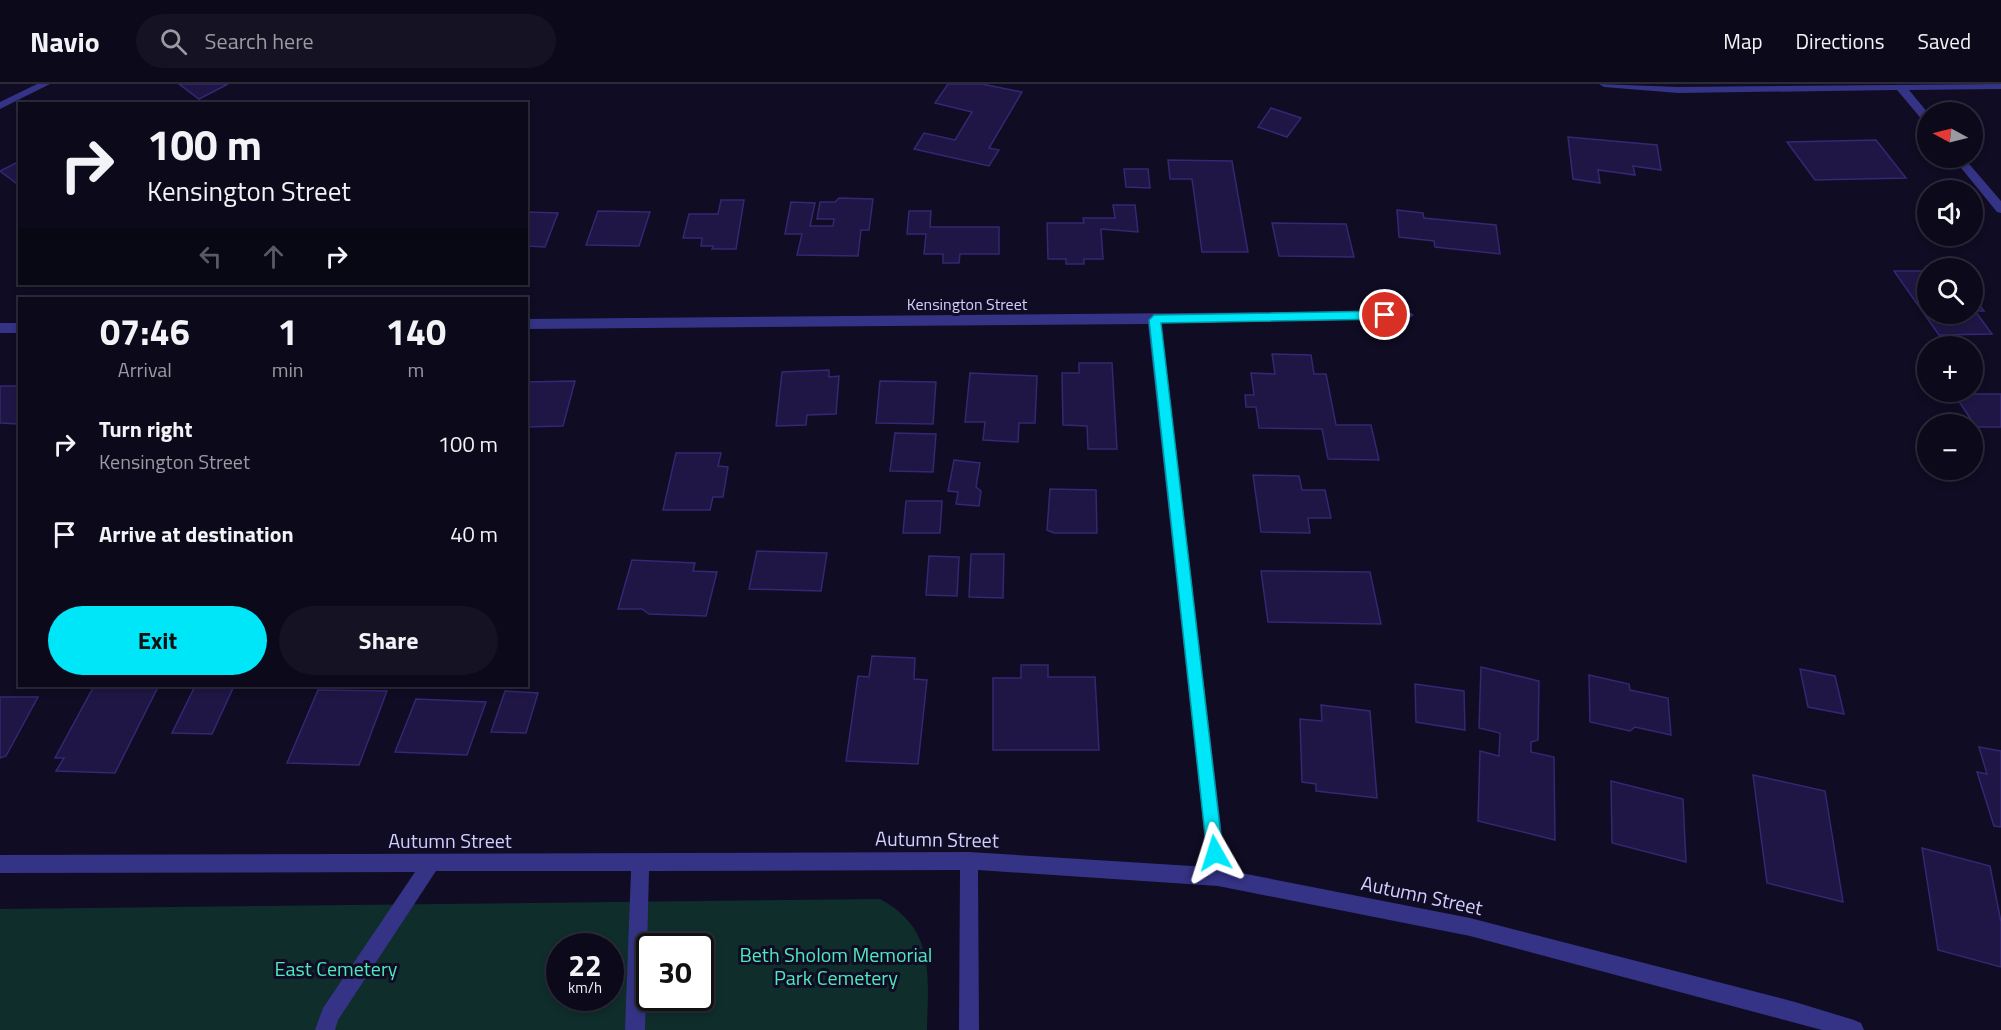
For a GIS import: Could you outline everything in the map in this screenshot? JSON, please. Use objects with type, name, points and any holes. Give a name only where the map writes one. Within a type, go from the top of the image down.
[{"type":"street","points":[[0,106],[45,84]]},
{"type":"street","points":[[1604,84],[1678,90],[2001,86]]},
{"type":"street","points":[[1901,88],[1917,107]]},
{"type":"street","points":[[1966,168],[2001,209]]},
{"type":"street","name":"Kensington Street","points":[[528,324],[1154,320],[1408,315]]},
{"type":"street","points":[[1154,320],[1218,877]]},
{"type":"street","points":[[0,328],[18,328]]},
{"type":"street","points":[[969,861],[969,1030]]},
{"type":"street","name":"Autumn Street","points":[[0,864],[969,861],[1218,877],[1470,927],[1799,1021],[1854,1030]]},
{"type":"street","points":[[635,1030],[640,862]]},
{"type":"street","points":[[325,1030],[330,1015],[431,863]]},
{"type":"green space","points":[[880,899],[898,911],[911,924],[920,939],[925,955],[928,991],[927,1030],[0,1030],[0,909]]},
{"type":"building","points":[[179,84],[228,84],[199,99]]},
{"type":"building","points":[[948,84],[982,84],[1022,92],[989,148],[999,150],[989,166],[914,149],[924,133],[955,140],[972,112],[935,103]]},
{"type":"building","points":[[1271,108],[1301,118],[1287,137],[1258,127]]},
{"type":"building","points":[[1568,137],[1657,145],[1661,170],[1633,166],[1635,175],[1598,170],[1600,183],[1573,179]]},
{"type":"building","points":[[1876,140],[1906,178],[1815,180],[1787,142]]},
{"type":"building","points":[[1168,160],[1232,161],[1248,252],[1202,252],[1192,179],[1170,179]]},
{"type":"building","points":[[18,162],[18,184],[0,171]]},
{"type":"building","points":[[1124,169],[1148,169],[1150,188],[1126,187]]},
{"type":"building","points":[[839,198],[873,199],[869,230],[861,230],[858,256],[797,255],[802,234],[785,234],[791,202],[815,203],[810,226],[833,226],[834,219],[817,219],[820,202],[835,202]]},
{"type":"building","points":[[721,200],[744,200],[736,249],[712,249],[713,246],[701,246],[702,238],[683,238],[689,214],[718,214]]},
{"type":"building","points":[[1113,205],[1135,205],[1138,232],[1101,229],[1103,259],[1084,259],[1084,264],[1066,264],[1066,259],[1048,259],[1047,223],[1084,223],[1083,218],[1115,218]]},
{"type":"building","points":[[1397,210],[1423,213],[1424,218],[1496,225],[1500,254],[1435,247],[1434,241],[1399,237]]},
{"type":"building","points":[[598,211],[650,212],[639,246],[586,245]]},
{"type":"building","points":[[909,211],[931,211],[930,227],[999,227],[999,254],[960,254],[959,263],[943,263],[943,254],[924,254],[926,234],[907,234]]},
{"type":"building","points":[[528,212],[558,213],[545,247],[528,246]]},
{"type":"building","points":[[1272,223],[1346,224],[1354,257],[1279,256]]},
{"type":"building","points":[[1894,271],[1917,271],[1917,304]]},
{"type":"building","points":[[1983,322],[1992,334],[1939,335],[1931,324],[1983,324]]},
{"type":"building","points":[[1272,354],[1311,355],[1314,374],[1326,374],[1336,425],[1371,425],[1379,460],[1328,459],[1322,429],[1259,428],[1256,407],[1246,407],[1245,395],[1254,395],[1251,373],[1275,374]]},
{"type":"building","points":[[1079,363],[1112,363],[1117,449],[1088,449],[1087,426],[1063,425],[1062,373],[1079,373]]},
{"type":"building","points":[[829,370],[829,377],[839,376],[836,414],[807,415],[806,425],[776,426],[782,372]]},
{"type":"building","points":[[970,373],[1037,376],[1035,423],[1019,423],[1018,442],[983,440],[985,422],[965,422]]},
{"type":"building","points":[[575,381],[563,426],[528,427],[528,382]]},
{"type":"building","points":[[880,381],[936,382],[933,424],[876,423]]},
{"type":"building","points":[[0,386],[18,386],[18,424],[0,423]]},
{"type":"building","points":[[1983,394],[2001,394],[2001,427],[1983,427],[1983,414],[1967,414],[1959,402],[1983,402]]},
{"type":"building","points":[[895,433],[936,434],[933,472],[890,471]]},
{"type":"building","points":[[676,453],[721,453],[718,466],[728,467],[723,497],[713,497],[710,510],[663,510]]},
{"type":"building","points":[[954,460],[980,463],[976,487],[981,491],[979,506],[956,504],[958,492],[948,491]]},
{"type":"building","points":[[1253,475],[1299,476],[1302,490],[1325,490],[1331,518],[1308,518],[1310,533],[1261,532]]},
{"type":"building","points":[[1050,489],[1096,490],[1097,533],[1054,533],[1047,530]]},
{"type":"building","points":[[906,501],[942,501],[940,533],[903,533]]},
{"type":"building","points":[[757,551],[827,553],[821,591],[749,589]]},
{"type":"building","points":[[971,554],[1004,554],[1003,598],[969,597]]},
{"type":"building","points":[[929,556],[959,557],[957,596],[926,595]]},
{"type":"building","points":[[632,560],[695,563],[693,571],[717,572],[706,616],[649,614],[642,609],[618,609]]},
{"type":"building","points":[[1261,571],[1370,572],[1381,624],[1268,622]]},
{"type":"building","points":[[872,656],[915,658],[914,679],[927,680],[918,764],[846,761],[858,676],[869,677]]},
{"type":"building","points":[[1021,665],[1048,665],[1048,677],[1095,677],[1099,750],[993,750],[993,678],[1021,678]]},
{"type":"building","points":[[1481,667],[1539,681],[1538,740],[1531,742],[1531,752],[1554,757],[1555,840],[1478,821],[1480,751],[1499,756],[1500,733],[1479,728]]},
{"type":"building","points":[[1800,669],[1835,676],[1844,714],[1808,707]]},
{"type":"building","points":[[1589,675],[1629,684],[1630,690],[1668,698],[1671,735],[1635,727],[1630,731],[1590,722]]},
{"type":"building","points":[[1415,684],[1464,691],[1465,730],[1416,722]]},
{"type":"building","points":[[93,687],[158,687],[115,773],[56,771],[64,758],[55,758]]},
{"type":"building","points":[[195,687],[234,687],[212,734],[172,733]]},
{"type":"building","points":[[318,690],[387,691],[359,765],[287,763]]},
{"type":"building","points":[[505,691],[538,693],[526,733],[491,732]]},
{"type":"building","points":[[0,697],[38,697],[6,756],[0,758]]},
{"type":"building","points":[[416,699],[486,702],[467,755],[395,752]]},
{"type":"building","points":[[1321,705],[1370,711],[1377,798],[1316,791],[1316,784],[1302,782],[1300,719],[1322,721]]},
{"type":"building","points":[[1979,747],[2001,751],[2001,827],[1994,826],[1977,772],[1987,774]]},
{"type":"building","points":[[1753,775],[1825,791],[1843,902],[1767,883]]},
{"type":"building","points":[[1611,781],[1683,799],[1686,862],[1612,843]]},
{"type":"building","points":[[1922,848],[1990,866],[2001,922],[2001,967],[1938,950]]},
{"type":"route","points":[[1215,853],[1154,320],[1385,315]]},
{"type":"park label","name":"Beth Sholom Memorial Park Cemetery","points":[[836,966]]},
{"type":"park label","name":"East Cemetery","points":[[336,968]]}]
